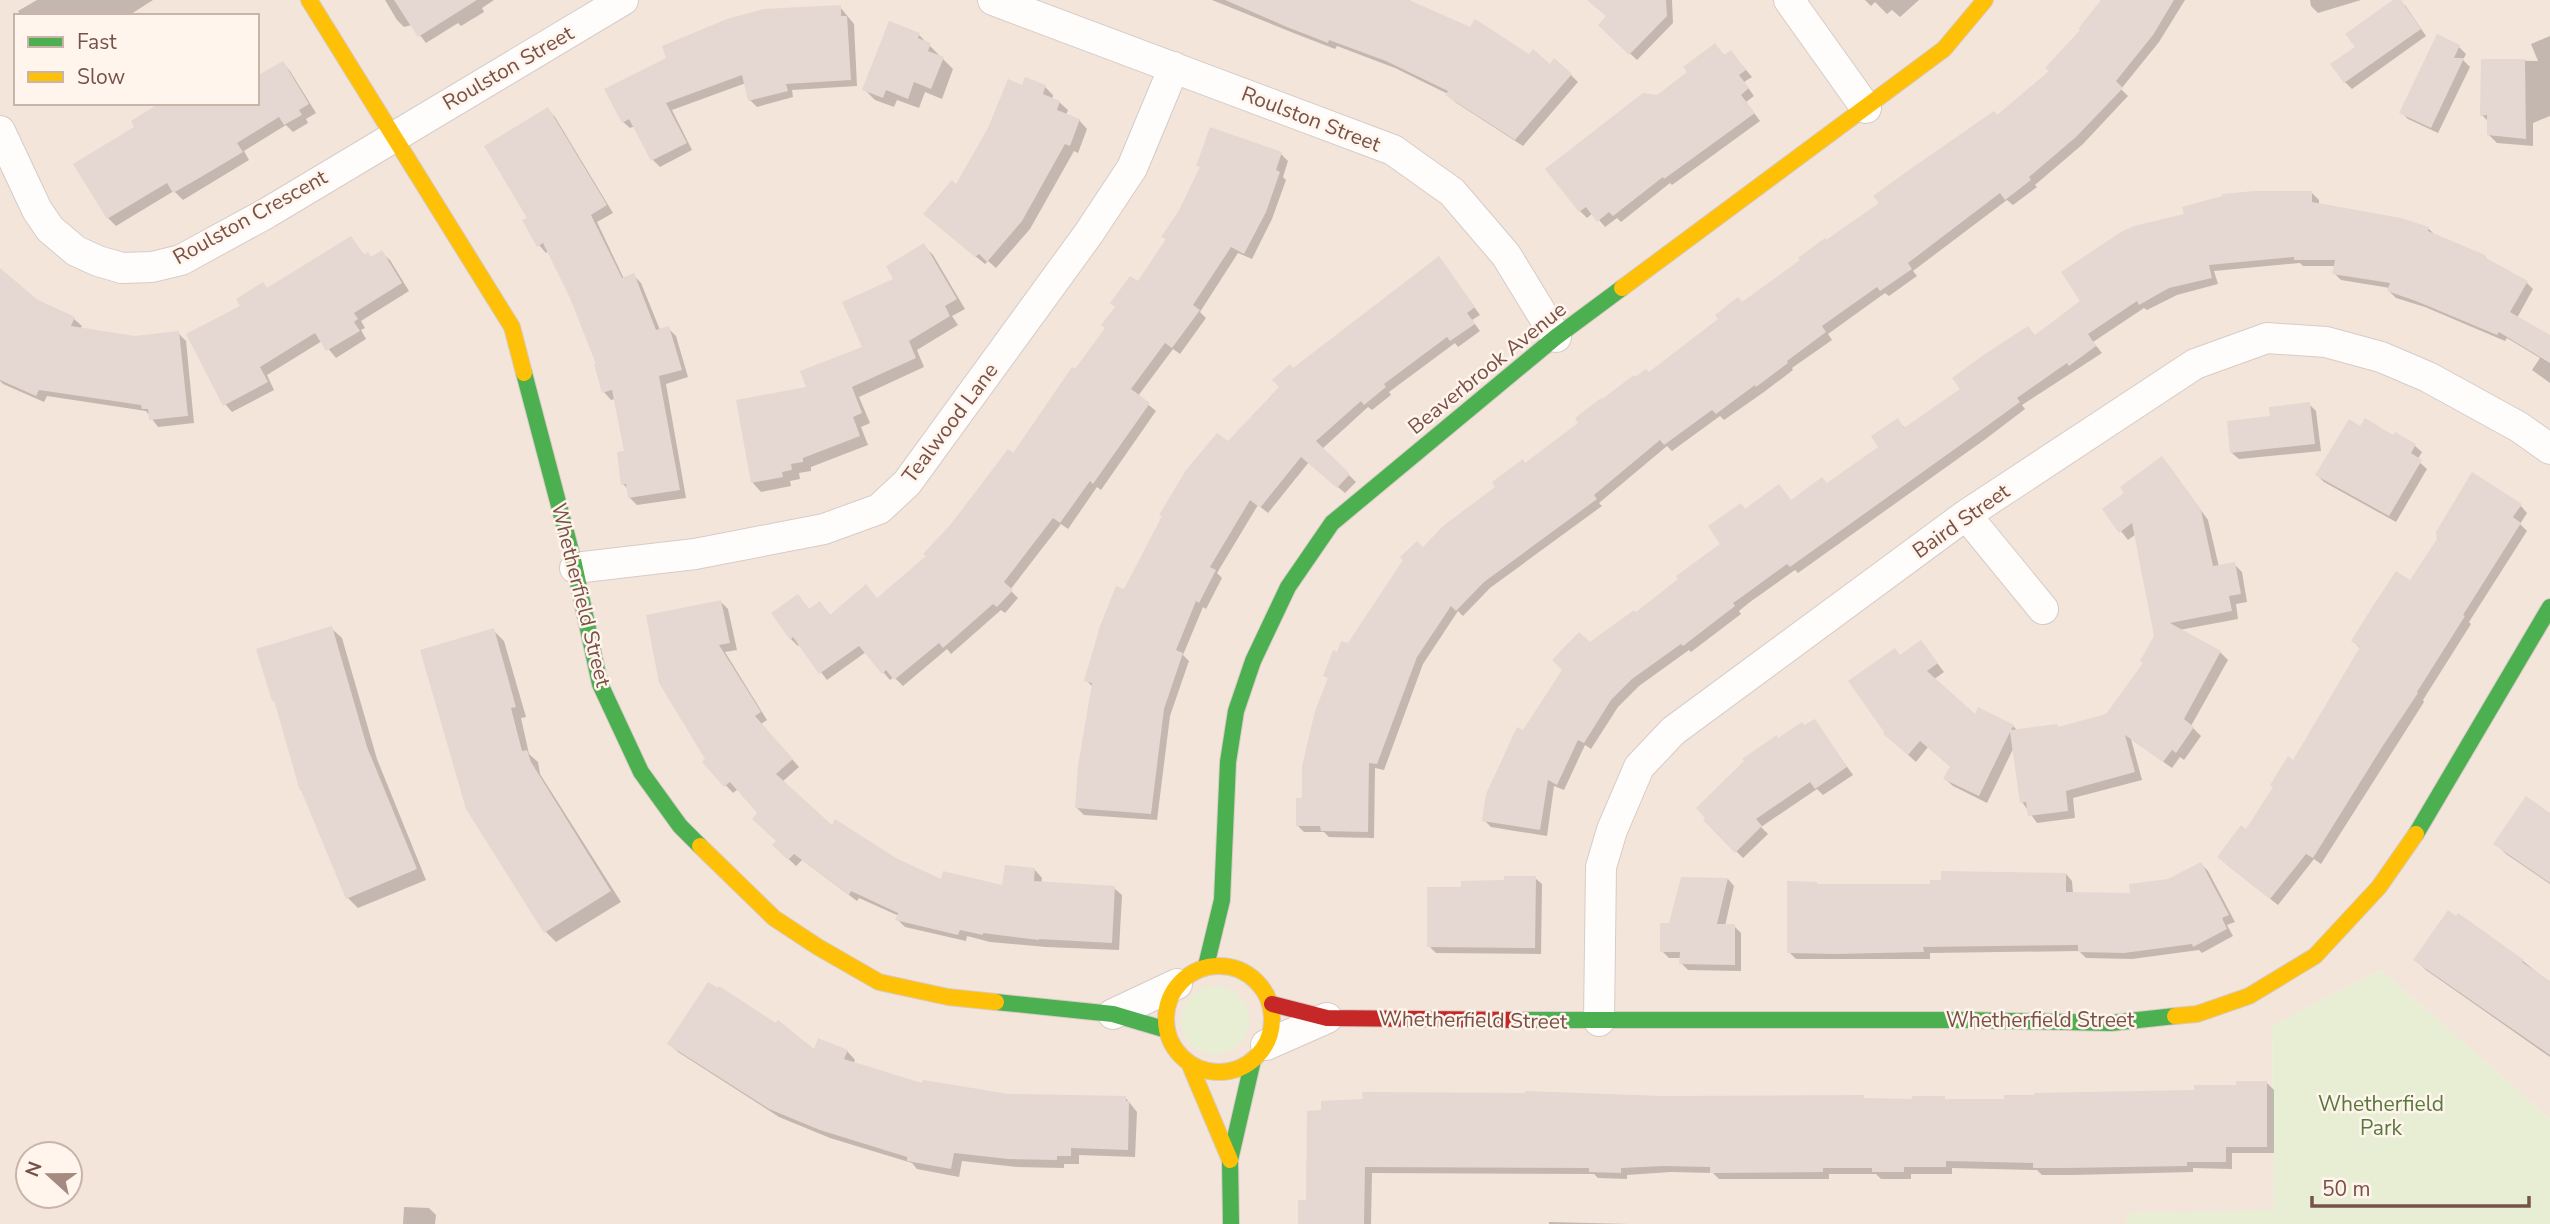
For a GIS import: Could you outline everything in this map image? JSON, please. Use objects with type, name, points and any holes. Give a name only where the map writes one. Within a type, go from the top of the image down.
[{"type":"street","name":"Whetherfield Street","points":[[309,0],[512,327],[575,568],[600,684],[641,772],[680,826],[774,918],[879,982],[948,997],[1113,1014],[1167,1030]]},
{"type":"street","name":"Roulston Street","points":[[393,135],[623,0]]},
{"type":"street","name":"Roulston Street","points":[[993,0],[1393,150],[1451,192],[1506,255],[1556,337]]},
{"type":"street","points":[[1789,0],[1866,108]]},
{"type":"street","name":"Beaverbrook Avenue","points":[[1206,966],[1223,900],[1228,762],[1236,711],[1253,661],[1287,587],[1332,523],[1556,337],[1944,49],[1985,0]]},
{"type":"street","name":"Tealwood Lane","points":[[575,568],[695,554],[824,529],[878,509],[907,483],[1089,233],[1132,168],[1174,67]]},
{"type":"street","name":"Roulston Crescent","points":[[0,131],[37,210],[50,229],[76,251],[122,268],[152,267],[181,260],[267,213],[393,135]]},
{"type":"street","name":"Baird Street","points":[[1599,1021],[1601,867],[1612,830],[1639,766],[1673,731],[1966,515],[2195,364],[2267,338],[2326,342],[2381,357],[2428,377],[2519,426],[2550,449]]},
{"type":"street","points":[[1966,515],[2043,609]]},
{"type":"street","name":"Whetherfield Street","points":[[1272,1004],[1327,1018],[1599,1021],[1968,1020],[2111,1023],[2197,1014],[2249,996],[2315,956],[2379,887],[2410,844],[2550,607]]},
{"type":"street","name":"Beaverbrook Avenue","points":[[1223,900],[1232,932]]},
{"type":"street","points":[[1231,1224],[1230,1160],[1260,1052],[1273,1025],[1272,1004],[1261,984],[1244,970],[1238,952]]},
{"type":"street","points":[[1113,1014],[1177,984],[1192,972],[1206,966],[1244,970]]},
{"type":"street","points":[[1177,984],[1168,1002],[1167,1030],[1178,1053],[1189,1063],[1210,1071],[1233,1070],[1260,1052]]},
{"type":"street","name":"Whetherfield Street","points":[[1260,1052],[1327,1018]]},
{"type":"street","points":[[1189,1063],[1230,1160]]},
{"type":"shaded area","points":[[0,0],[2550,0],[2550,1119],[2381,970],[2272,1026],[2274,1211],[2130,1213],[2125,1224],[0,1224]]},
{"type":"green space","name":"Whetherfield Park","points":[[2381,970],[2550,1119],[2550,1224],[2125,1224],[2130,1213],[2274,1210],[2272,1026]]},
{"type":"green space","points":[[1215,986],[1228,989],[1239,996],[1246,1007],[1249,1020],[1246,1033],[1239,1044],[1228,1051],[1215,1054],[1202,1051],[1191,1044],[1184,1033],[1181,1020],[1184,1007],[1191,996],[1202,989]]},
{"type":"building","points":[[394,0],[477,0],[418,37]]},
{"type":"building","points":[[1225,0],[1409,0],[1470,27],[1475,19],[1529,54],[1533,49],[1550,64],[1554,58],[1572,74],[1515,140],[1445,95],[1448,91],[1386,61],[1329,40],[1328,43]]},
{"type":"building","points":[[1587,0],[1666,0],[1667,16],[1629,55],[1598,25],[1606,16]]},
{"type":"building","points":[[2101,0],[2174,0],[2153,35],[2116,81],[2123,88],[2076,137],[2029,177],[2031,180],[2005,200],[2000,193],[1908,263],[1912,269],[1880,291],[1877,287],[1822,326],[1826,332],[1787,361],[1788,363],[1716,414],[1712,410],[1664,445],[1660,440],[1594,495],[1597,499],[1484,582],[1456,611],[1451,606],[1417,657],[1377,764],[1369,763],[1368,832],[1321,831],[1320,826],[1296,826],[1296,798],[1302,798],[1302,767],[1315,711],[1328,678],[1323,676],[1333,650],[1337,652],[1341,641],[1348,643],[1403,560],[1400,557],[1417,541],[1423,547],[1443,526],[1495,487],[1492,482],[1523,459],[1525,463],[1578,423],[1575,418],[1601,398],[1634,375],[1635,377],[1646,369],[1649,372],[1718,319],[1715,315],[1738,297],[1742,302],[1800,260],[1798,258],[1825,238],[1826,240],[1879,203],[1873,196],[1994,111],[1997,115],[2049,71],[2045,68],[2080,30],[2078,29]]},
{"type":"building","points":[[2393,0],[2401,0],[2421,29],[2344,83],[2330,64],[2355,47],[2345,34]]},
{"type":"building","points":[[841,5],[841,16],[847,16],[851,80],[786,84],[788,91],[748,101],[742,75],[666,103],[687,143],[651,161],[629,119],[622,123],[604,89],[666,58],[662,46],[727,19],[764,9]]},
{"type":"building","points":[[889,21],[920,33],[918,38],[931,43],[928,51],[944,57],[931,89],[914,82],[908,99],[886,90],[883,98],[862,90]]},
{"type":"building","points":[[2437,34],[2460,45],[2454,58],[2464,58],[2431,128],[2399,113]]},
{"type":"building","points":[[1715,43],[1724,55],[1731,50],[1746,70],[1739,75],[1749,88],[1741,95],[1755,113],[1664,179],[1663,177],[1613,216],[1609,212],[1597,222],[1586,207],[1579,212],[1545,169],[1643,93],[1657,95],[1687,72],[1683,67]]},
{"type":"building","points":[[2481,59],[2525,59],[2526,139],[2487,135],[2487,115],[2480,116]]},
{"type":"building","points":[[283,61],[309,104],[299,110],[302,115],[284,125],[279,117],[237,143],[243,152],[201,177],[173,193],[167,183],[107,219],[73,164],[134,127],[131,121],[157,105],[259,105],[259,75]]},
{"type":"building","points":[[1025,77],[1046,85],[1043,94],[1060,101],[1057,110],[1080,119],[1070,146],[1065,144],[1022,221],[987,262],[979,254],[975,257],[923,214],[952,180],[956,184],[988,128],[1008,79],[1022,85]]},
{"type":"building","points":[[548,107],[607,205],[591,215],[622,278],[634,273],[656,330],[669,326],[682,370],[659,376],[680,490],[628,498],[626,484],[621,485],[617,452],[624,451],[612,390],[602,393],[596,364],[570,298],[543,243],[537,247],[522,220],[527,218],[484,146]]},
{"type":"building","points":[[1210,127],[1282,152],[1276,170],[1280,172],[1266,212],[1244,254],[1231,247],[1193,305],[1200,310],[1172,348],[1165,343],[1131,389],[1150,403],[1093,484],[1090,481],[1060,523],[1053,518],[1004,582],[1013,590],[997,607],[993,604],[943,648],[939,643],[894,680],[886,670],[882,674],[859,646],[819,674],[793,637],[790,640],[771,613],[798,594],[809,609],[820,601],[830,615],[866,584],[877,598],[926,556],[923,554],[951,524],[1008,449],[1013,453],[1072,367],[1075,369],[1105,328],[1101,325],[1115,307],[1110,303],[1130,276],[1138,281],[1166,239],[1161,237],[1178,212],[1200,167],[1196,166]]},
{"type":"building","points":[[2312,191],[2312,202],[2401,218],[2429,227],[2428,231],[2485,255],[2484,257],[2528,281],[2510,312],[2550,335],[2550,363],[2499,332],[2497,335],[2387,291],[2390,283],[2332,274],[2335,260],[2294,260],[2294,257],[2209,265],[2212,278],[2169,288],[2139,305],[2137,301],[2088,334],[2096,346],[2017,398],[2020,402],[1790,567],[1787,564],[1733,603],[1735,606],[1683,646],[1681,644],[1632,679],[1611,700],[1584,743],[1578,740],[1557,785],[1548,780],[1540,830],[1482,821],[1486,794],[1517,727],[1523,730],[1562,670],[1552,660],[1579,632],[1590,642],[1634,610],[1636,612],[1678,579],[1676,576],[1720,544],[1708,526],[1741,503],[1745,509],[1779,484],[1791,500],[1822,477],[1827,483],[1878,447],[1871,436],[1898,418],[1904,428],[1960,389],[1952,378],[2028,326],[2035,335],[2080,301],[2061,272],[2121,232],[2134,226],[2184,214],[2182,207],[2222,194]]},
{"type":"building","points":[[351,236],[364,255],[368,252],[371,257],[382,250],[402,283],[354,313],[358,319],[354,322],[360,331],[326,351],[315,333],[260,367],[268,382],[223,406],[186,334],[240,306],[236,299],[263,282],[267,288]]},
{"type":"building","points":[[924,243],[957,299],[945,306],[950,316],[909,341],[916,358],[852,387],[862,413],[853,417],[860,436],[803,458],[803,462],[791,464],[792,470],[782,472],[783,477],[751,483],[736,400],[806,387],[800,371],[862,347],[842,302],[893,279],[886,266]]},
{"type":"building","points":[[1439,256],[1475,307],[1467,313],[1475,324],[1450,341],[1447,337],[1384,384],[1386,387],[1364,405],[1361,401],[1316,441],[1350,474],[1337,488],[1301,457],[1260,508],[1250,500],[1210,567],[1216,570],[1199,603],[1196,601],[1176,650],[1183,653],[1164,709],[1151,814],[1075,808],[1078,766],[1092,683],[1084,681],[1100,626],[1116,586],[1124,589],[1162,516],[1159,515],[1186,470],[1217,433],[1228,441],[1279,387],[1272,380],[1290,364],[1293,368]]},
{"type":"building","points":[[0,268],[38,300],[75,317],[71,326],[135,336],[179,331],[188,416],[149,420],[148,409],[142,409],[141,405],[39,390],[36,396],[0,380]]},
{"type":"building","points":[[2310,402],[2315,444],[2230,453],[2227,421],[2270,416],[2269,407]]},
{"type":"building","points":[[2365,418],[2393,435],[2395,432],[2416,444],[2411,453],[2422,460],[2389,516],[2315,475],[2349,419],[2360,426]]},
{"type":"building","points":[[2162,456],[2201,510],[2213,566],[2235,562],[2241,594],[2229,596],[2232,611],[2170,623],[2221,651],[2184,719],[2194,727],[2176,753],[2172,750],[2163,762],[2125,735],[2135,772],[2066,791],[2068,811],[2028,816],[2026,802],[2020,803],[2010,732],[1979,796],[1943,779],[1950,766],[1920,741],[1908,755],[1883,734],[1848,681],[1895,648],[1900,655],[1921,640],[1938,663],[1927,671],[1975,714],[1978,707],[2014,725],[2011,730],[2057,724],[2058,727],[2106,714],[2143,663],[2140,661],[2154,636],[2132,523],[2119,533],[2102,509],[2124,493],[2120,487]]},
{"type":"building","points":[[2472,472],[2522,504],[2513,517],[2521,523],[2418,693],[2313,858],[2306,854],[2270,899],[2217,857],[2241,825],[2246,829],[2273,787],[2270,785],[2288,756],[2293,760],[2360,647],[2351,641],[2396,571],[2410,580],[2437,539],[2436,532]]},
{"type":"building","points":[[721,600],[730,643],[719,645],[761,712],[755,716],[793,759],[776,774],[832,825],[835,819],[896,858],[941,879],[943,871],[1002,885],[1005,865],[1035,868],[1034,881],[1115,886],[1112,943],[1039,940],[960,930],[958,935],[895,920],[898,913],[851,891],[849,895],[794,854],[788,860],[772,845],[776,841],[752,819],[757,813],[730,782],[724,787],[702,762],[705,759],[659,683],[646,615]]},
{"type":"building","points":[[332,626],[367,747],[417,869],[346,899],[300,791],[256,649]]},
{"type":"building","points":[[494,628],[516,707],[511,708],[522,751],[527,750],[531,762],[611,891],[544,933],[466,809],[420,650]]},
{"type":"building","points":[[1815,719],[1847,767],[1815,789],[1810,782],[1756,819],[1762,826],[1735,853],[1703,820],[1705,818],[1696,808],[1744,761],[1742,759],[1777,735],[1778,738],[1802,722],[1804,725]]},
{"type":"building","points":[[2526,796],[2550,813],[2550,883],[2493,844]]},
{"type":"building","points":[[2201,862],[2229,915],[2222,918],[2227,929],[2193,947],[2192,944],[2124,953],[2078,952],[2078,945],[1923,947],[1924,952],[1787,953],[1787,881],[1817,884],[1930,884],[1930,880],[1941,880],[1941,871],[2066,873],[2066,892],[2130,893],[2129,884],[2168,879]]},
{"type":"building","points":[[1504,876],[1536,876],[1535,948],[1427,947],[1427,887],[1461,887],[1461,881],[1504,880]]},
{"type":"building","points":[[1681,877],[1728,878],[1717,924],[1735,924],[1735,965],[1679,964],[1680,952],[1660,952],[1660,923],[1669,923]]},
{"type":"building","points":[[2448,910],[2456,916],[2458,913],[2550,981],[2550,1055],[2413,960]]},
{"type":"building","points":[[708,982],[718,988],[719,986],[776,1023],[778,1020],[814,1049],[818,1038],[848,1050],[844,1059],[922,1083],[923,1080],[1009,1094],[1126,1096],[1126,1101],[1129,1101],[1128,1150],[1071,1148],[1071,1156],[1057,1156],[1057,1160],[1008,1159],[954,1153],[951,1169],[907,1161],[907,1157],[820,1130],[769,1109],[667,1044]]},
{"type":"building","points":[[2236,1081],[2267,1081],[2267,1147],[2226,1147],[2226,1162],[2187,1162],[2187,1166],[2033,1168],[2033,1163],[1946,1161],[1946,1167],[1904,1167],[1904,1172],[1872,1172],[1872,1168],[1823,1168],[1823,1172],[1710,1173],[1710,1167],[1663,1166],[1621,1168],[1621,1173],[1589,1172],[1589,1168],[1365,1167],[1364,1224],[1298,1224],[1298,1200],[1306,1200],[1307,1111],[1321,1110],[1321,1101],[1363,1099],[1362,1092],[1525,1091],[1662,1096],[1864,1095],[1864,1098],[1912,1099],[1912,1096],[1945,1096],[1945,1099],[2004,1099],[2004,1095],[2034,1093],[2194,1090],[2194,1085],[2236,1085]]},
{"type":"traffic: fast","points":[[1206,966],[1222,900],[1228,762],[1236,711],[1253,661],[1288,587],[1332,523],[1556,337],[1622,288]]},
{"type":"traffic: fast","points":[[524,373],[572,555],[600,684],[641,772],[680,826],[700,846]]},
{"type":"traffic: fast","points":[[2416,834],[2550,607]]},
{"type":"traffic: fast","points":[[996,1002],[1113,1014],[1167,1030]]},
{"type":"traffic: fast","points":[[1520,1020],[1968,1020],[2111,1023],[2175,1016]]},
{"type":"traffic: fast","points":[[1231,1224],[1230,1160],[1253,1060]]},
{"type":"traffic: slow","points":[[309,0],[512,327],[524,373]]},
{"type":"traffic: slow","points":[[1622,288],[1944,49],[1985,0]]},
{"type":"traffic: slow","points":[[2175,1016],[2197,1014],[2249,996],[2315,956],[2379,887],[2416,834]]},
{"type":"traffic: slow","points":[[700,846],[774,918],[879,982],[948,997],[996,1002]]},
{"type":"traffic: slow","points":[[1219,966],[1239,970],[1256,982],[1268,999],[1272,1019],[1268,1039],[1256,1056],[1239,1068],[1219,1072],[1199,1068],[1182,1056],[1170,1039],[1166,1019],[1170,999],[1182,982],[1199,970],[1219,966]]},
{"type":"traffic: slow","points":[[1189,1063],[1230,1160]]},
{"type":"traffic: jam","points":[[1272,1004],[1327,1018],[1520,1020]]}]
